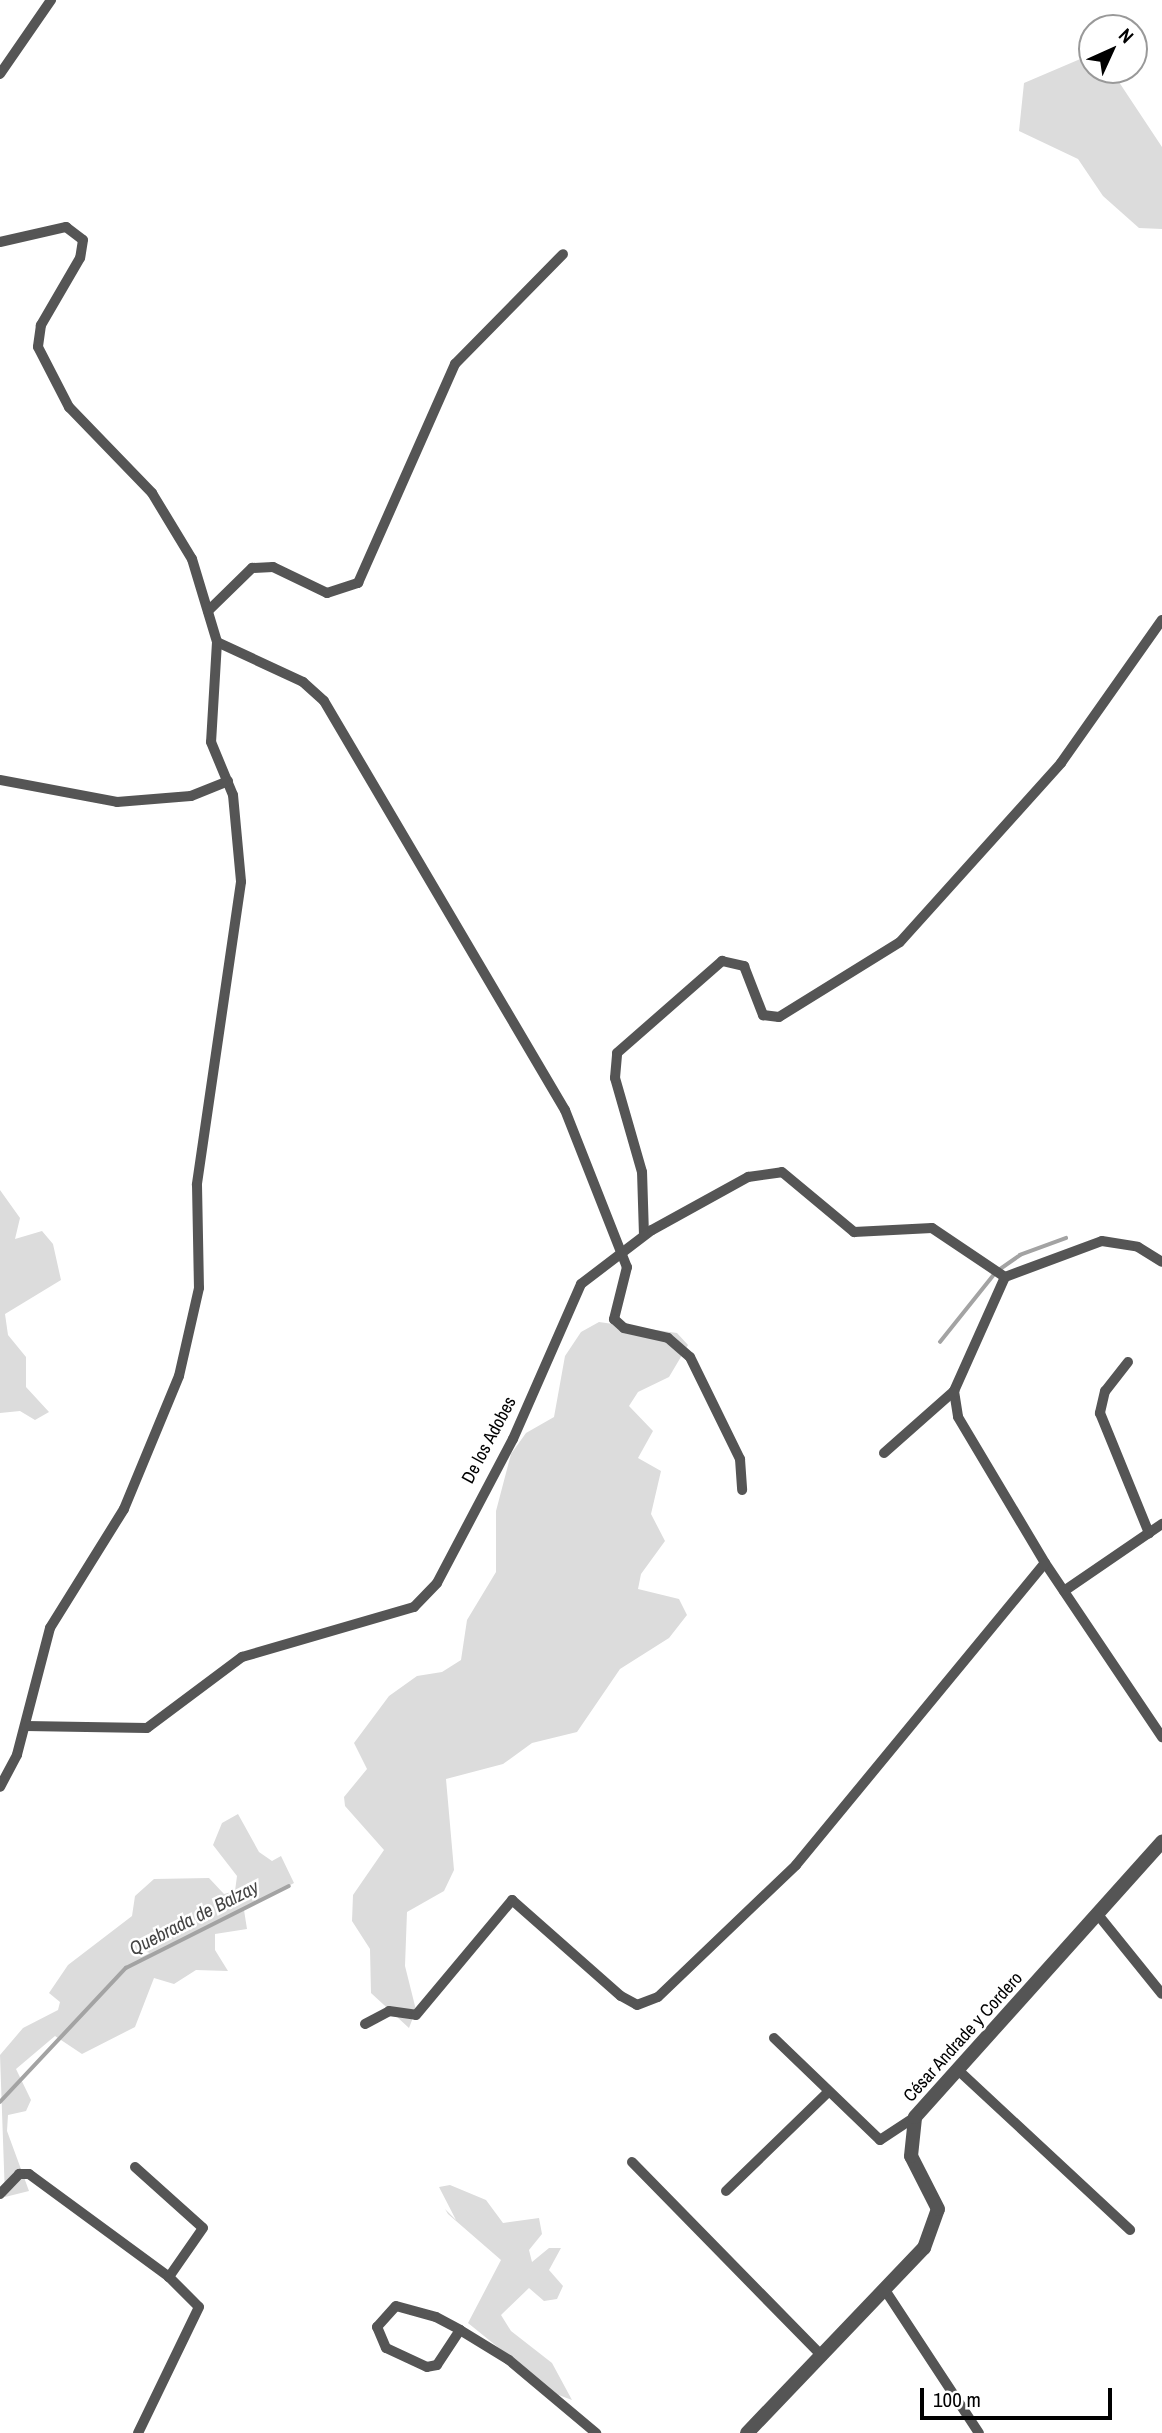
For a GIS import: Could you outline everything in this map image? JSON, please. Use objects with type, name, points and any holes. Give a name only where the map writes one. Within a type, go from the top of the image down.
[{"type":"street","points":[[0,74],[51,0]]},
{"type":"street","points":[[0,242],[66,227],[83,240],[80,258],[41,325],[38,347],[46,371],[94,438],[178,528],[208,611],[216,642],[211,742],[228,781],[242,882],[197,1185],[199,1288],[179,1376],[124,1509],[50,1628],[26,1726],[0,1787]]},
{"type":"street","points":[[208,611],[252,568],[273,567],[327,593],[358,583],[455,364],[563,254]]},
{"type":"street","points":[[644,1235],[642,1172],[615,1078],[617,1053],[722,961],[744,966],[759,1009],[779,1017],[901,942],[1061,762],[1162,620]]},
{"type":"street","points":[[216,642],[303,682],[324,701],[555,1088],[627,1267],[614,1319],[624,1328],[668,1338],[690,1357],[740,1459],[742,1490]]},
{"type":"street","points":[[0,780],[99,800],[144,802],[191,796],[228,781]]},
{"type":"street","name":"De los Adobes","points":[[26,1726],[147,1728],[242,1657],[397,1614],[429,1596],[513,1439],[568,1304],[620,1251],[748,1177],[782,1172],[854,1232],[932,1228],[988,1262],[1003,1275]]},
{"type":"street","points":[[884,1453],[954,1391],[1003,1275],[1102,1241],[1138,1247],[1162,1262]]},
{"type":"street","points":[[1128,1362],[1105,1391],[1100,1413],[1149,1533]]},
{"type":"street","points":[[954,1391],[962,1430],[1045,1563],[1162,1737]]},
{"type":"street","points":[[1064,1591],[1162,1524]]},
{"type":"street","points":[[365,2024],[389,2011],[416,2015],[512,1900],[621,1996],[636,2005],[658,1997],[796,1865],[1045,1563]]},
{"type":"street","name":"César Andrade y Cordero","points":[[747,2433],[924,2248],[937,2220],[936,2199],[911,2157],[915,2117],[1099,1916],[1162,1842]]},
{"type":"street","points":[[1099,1916],[1162,1994]]},
{"type":"street","points":[[774,2038],[827,2093],[880,2140],[915,2117]]},
{"type":"street","points":[[958,2070],[1130,2230]]},
{"type":"street","points":[[726,2191],[827,2093]]},
{"type":"street","points":[[632,2162],[822,2356]]},
{"type":"street","points":[[135,2167],[203,2228],[169,2277]]},
{"type":"street","points":[[0,2194],[19,2174],[29,2174],[169,2277],[200,2316],[138,2433]]},
{"type":"street","points":[[886,2290],[979,2433]]},
{"type":"street","points":[[460,2330],[437,2365],[427,2367],[387,2348],[377,2327],[388,2311],[405,2305],[460,2330],[517,2366],[596,2433]]},
{"type":"shaded area","points":[[1078,60],[1078,84],[1120,84],[1162,147],[1162,229],[1139,228],[1103,196],[1078,159],[1019,131],[1024,83]]},
{"type":"shaded area","points":[[0,1190],[20,1218],[15,1239],[42,1231],[53,1244],[61,1280],[5,1314],[8,1335],[26,1357],[26,1387],[49,1412],[35,1420],[20,1411],[0,1413]]},
{"type":"shaded area","points":[[599,1322],[677,1333],[688,1345],[669,1377],[638,1392],[629,1406],[653,1431],[638,1458],[661,1471],[651,1514],[665,1541],[641,1574],[638,1589],[679,1599],[687,1615],[669,1638],[620,1669],[577,1732],[532,1743],[503,1764],[446,1779],[454,1870],[444,1891],[407,1912],[405,1966],[416,2010],[409,2028],[371,1993],[370,1949],[352,1921],[353,1895],[384,1850],[345,1806],[344,1797],[367,1769],[354,1743],[389,1696],[417,1676],[442,1672],[461,1660],[467,1620],[496,1572],[496,1511],[511,1454],[526,1433],[554,1417],[565,1356],[581,1332]]},
{"type":"shaded area","points":[[238,1814],[259,1852],[272,1861],[281,1856],[294,1883],[244,1910],[247,1929],[215,1934],[215,1950],[228,1971],[196,1970],[174,1984],[154,1978],[135,2027],[82,2054],[55,2036],[16,2069],[31,2100],[26,2111],[8,2115],[7,2131],[29,2191],[5,2197],[0,2055],[23,2028],[58,2010],[60,2002],[49,1993],[68,1965],[132,1916],[135,1896],[154,1879],[209,1878],[224,1894],[235,1891],[237,1876],[213,1845],[222,1823]]},
{"type":"shaded area","points":[[450,2185],[486,2200],[503,2223],[539,2218],[542,2234],[529,2250],[532,2262],[549,2248],[561,2248],[549,2270],[563,2286],[557,2299],[544,2301],[529,2288],[501,2315],[511,2331],[552,2363],[572,2400],[556,2394],[468,2323],[501,2260],[448,2214],[445,2209],[456,2220],[439,2187]]},
{"type":"waterway","points":[[940,1342],[996,1272],[1020,1255],[1066,1238]]},
{"type":"waterway","name":"Quebrada de Balzay","points":[[0,2102],[126,1968],[289,1886]]}]
